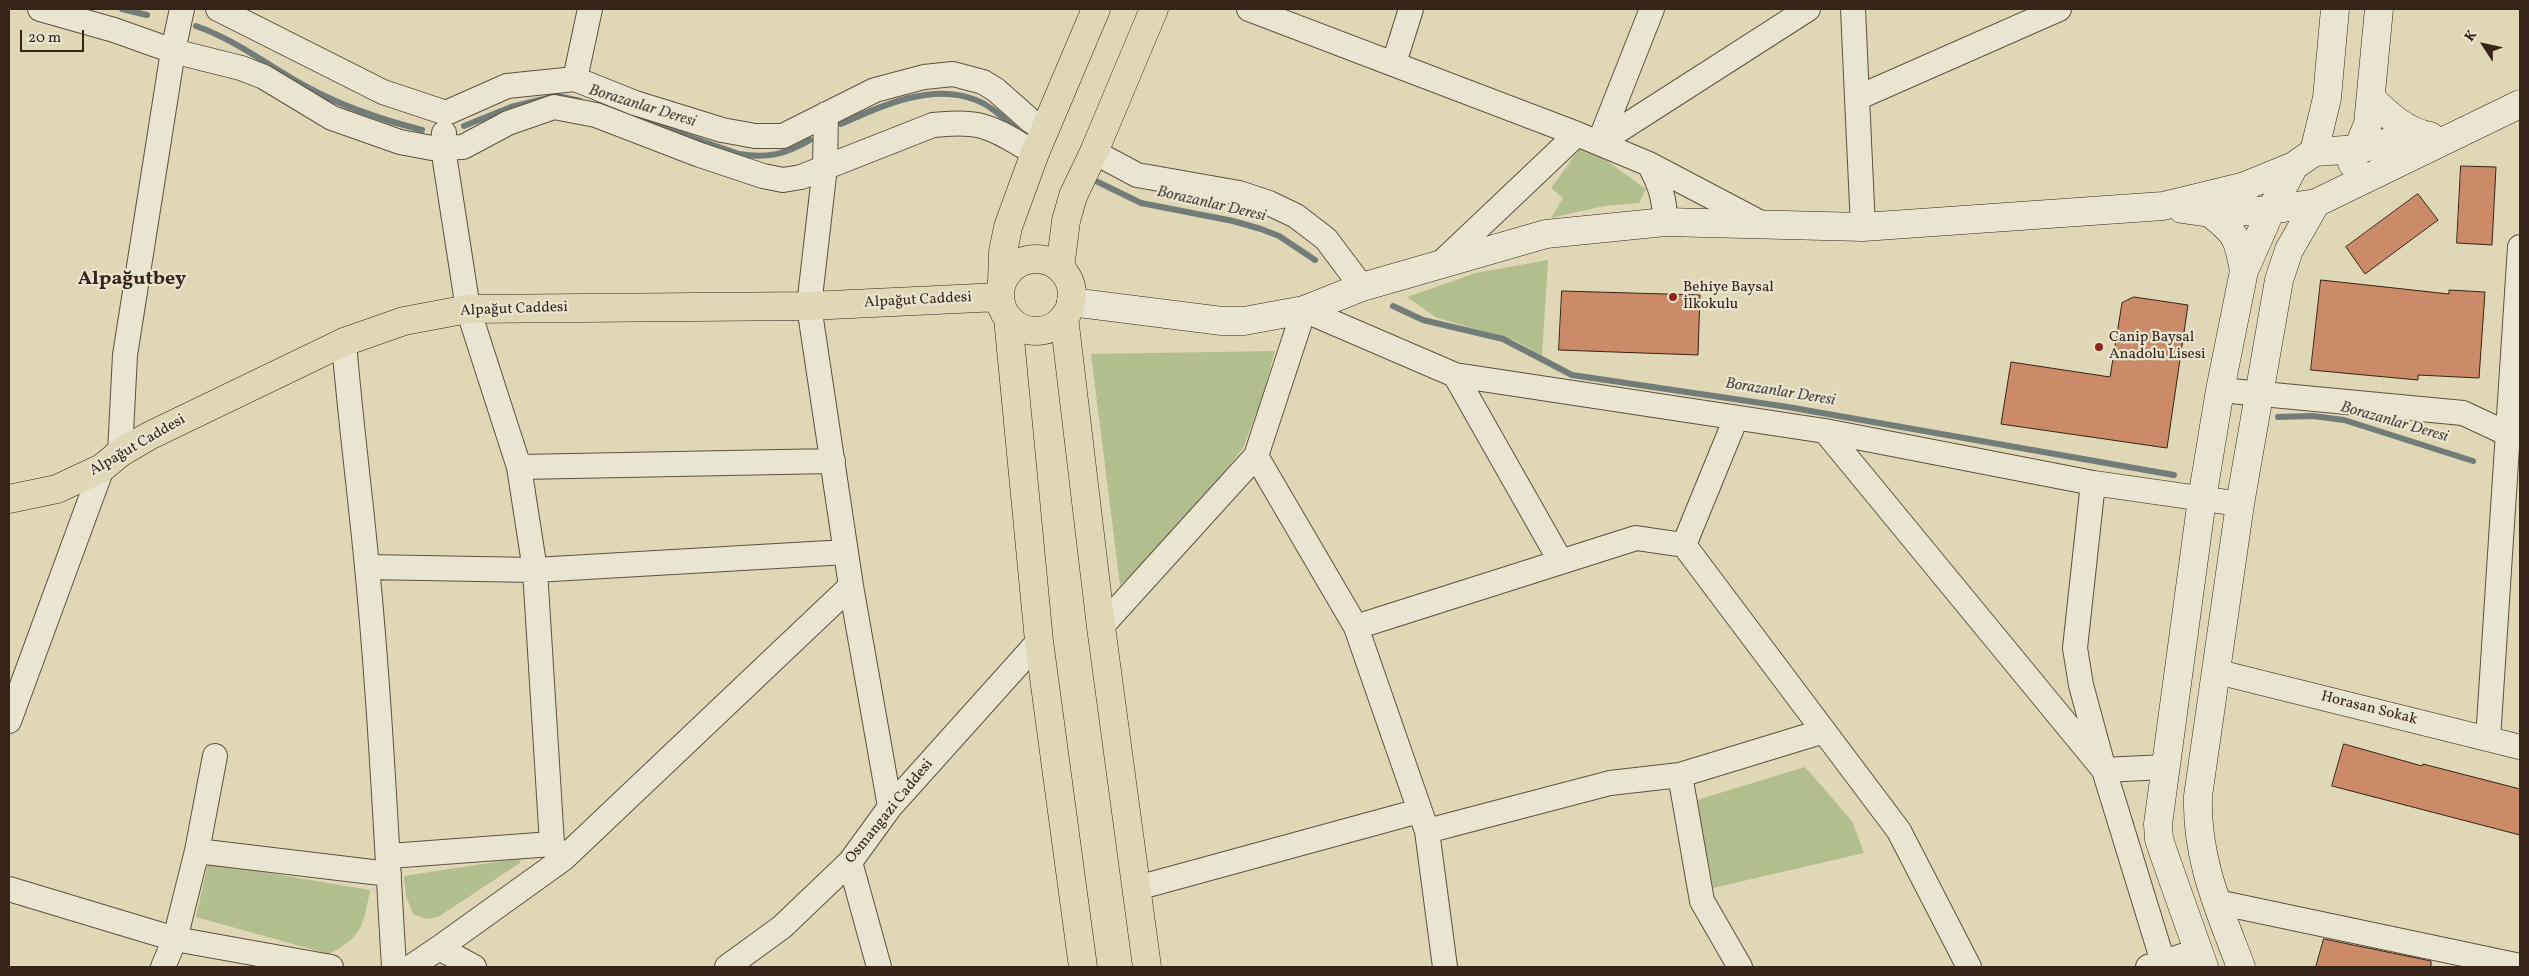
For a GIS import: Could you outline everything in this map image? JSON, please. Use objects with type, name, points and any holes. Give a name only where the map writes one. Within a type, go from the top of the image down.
[{"type":"main road","points":[[1083,967],[1039,641],[1003,299],[1003,252],[1008,227],[1040,142],[1096,9]]},
{"type":"main road","points":[[1060,268],[1066,221],[1073,196],[1094,152],[1154,9]]},
{"type":"main road","points":[[2201,959],[2159,839],[2158,824],[2202,499],[2220,390],[2244,271],[2271,210],[2304,159],[2327,98],[2335,9]]},
{"type":"main road","points":[[2241,967],[2216,902],[2201,853],[2197,822],[2198,796],[2218,672],[2240,504],[2279,280],[2289,250],[2360,149],[2368,124],[2372,99],[2379,9]]},
{"type":"main road","points":[[2372,99],[2400,123],[2422,134],[2451,139]]},
{"type":"main road","points":[[2163,206],[2210,213],[2271,210],[2327,197],[2374,177],[2520,104]]},
{"type":"main road","points":[[1147,967],[1101,627],[1068,310],[1072,290],[1068,278],[1060,268],[1039,259],[1017,264],[1008,272],[1003,299],[1013,324],[1024,330],[1036,332],[1048,330],[1068,310],[1244,321],[1304,310],[1362,288],[1441,263],[1546,234],[1665,222],[1863,227],[2163,206],[2245,186],[2304,159],[2360,149],[2422,134]]},
{"type":"main road","points":[[2210,213],[2236,237],[2244,271]]},
{"type":"main road","name":"Alpağut Caddesi","points":[[9,498],[58,489],[111,461],[149,436],[344,342],[404,321],[468,309],[809,306],[1003,299]]},
{"type":"street","points":[[40,9],[114,30],[172,51],[212,59],[264,77],[297,99],[332,118],[373,134],[400,142],[444,148],[463,147],[508,123],[554,107],[596,115],[700,155],[763,176],[783,180],[792,179],[825,168],[933,126],[955,122],[977,123],[1040,142]]},
{"type":"street","points":[[9,721],[111,461],[125,354],[172,51],[182,9]]},
{"type":"street","points":[[218,9],[383,92],[446,113],[507,86],[575,79],[635,103],[722,130],[755,136],[783,136],[875,90],[924,77],[953,74],[982,82],[996,90],[1031,121],[1040,142]]},
{"type":"street","points":[[575,79],[590,9]]},
{"type":"street","points":[[1249,9],[1394,62],[1649,164],[1761,223]]},
{"type":"street","points":[[1394,62],[1411,9]]},
{"type":"street","points":[[1598,143],[1652,9]]},
{"type":"street","points":[[1598,143],[1808,9]]},
{"type":"street","points":[[1853,9],[1863,227]]},
{"type":"street","points":[[1856,98],[2059,9]]},
{"type":"street","points":[[446,113],[444,148],[468,309],[520,467],[535,570],[558,851]]},
{"type":"street","points":[[826,114],[825,168],[809,306],[850,586],[890,807]]},
{"type":"street","points":[[1441,263],[1577,134]]},
{"type":"street","points":[[1094,152],[1137,175],[1239,193],[1269,203],[1296,216],[1326,239],[1362,288]]},
{"type":"street","points":[[1649,164],[1660,183],[1665,203],[1665,222]]},
{"type":"street","points":[[2488,738],[2512,510],[2520,247]]},
{"type":"street","points":[[1101,627],[1256,456],[1304,310],[1455,375],[1825,431],[2093,483],[2240,504]]},
{"type":"street","points":[[344,342],[349,409],[367,567],[389,865],[394,967]]},
{"type":"street","points":[[1455,375],[1561,562]]},
{"type":"street","points":[[2220,390],[2258,392],[2464,413],[2514,435]]},
{"type":"street","points":[[1684,545],[1736,418]]},
{"type":"street","points":[[1825,431],[2104,770]]},
{"type":"street","points":[[1256,456],[1356,627],[1423,821],[1445,967]]},
{"type":"street","points":[[520,467],[833,461]]},
{"type":"street","points":[[2093,483],[2075,648],[2081,685],[2156,965],[2201,959]]},
{"type":"street","points":[[1356,627],[1636,538],[1684,545],[1898,831],[1969,967]]},
{"type":"street","points":[[367,567],[535,570],[846,552]]},
{"type":"street","points":[[411,967],[439,948],[558,851],[850,586]]},
{"type":"street","name":"Osmangazi Caddesi","points":[[727,967],[782,927],[850,862],[890,807],[1039,641]]},
{"type":"street","name":"Horasan Sokak","points":[[2218,672],[2520,746]]},
{"type":"street","points":[[1137,888],[1423,821],[1610,783],[1680,775],[1824,731]]},
{"type":"street","points":[[163,967],[175,939],[197,851],[214,756]]},
{"type":"street","points":[[2104,770],[2166,766]]},
{"type":"street","points":[[1680,775],[1702,901],[1740,967]]},
{"type":"street","points":[[197,851],[389,865],[558,851]]},
{"type":"street","points":[[850,862],[879,967]]},
{"type":"street","points":[[9,889],[175,939],[331,967]]},
{"type":"street","points":[[2216,902],[2520,966]]},
{"type":"street","points":[[439,948],[474,967]]},
{"type":"green space","points":[[1583,144],[1646,189],[1639,203],[1604,206],[1551,218],[1563,198],[1551,188]]},
{"type":"green space","points":[[1548,260],[1542,356],[1514,340],[1437,318],[1407,297],[1476,273]]},
{"type":"green space","points":[[1275,351],[1261,401],[1243,448],[1174,537],[1120,585],[1091,354]]},
{"type":"green space","points":[[1805,767],[1852,821],[1864,853],[1713,888],[1697,800]]},
{"type":"green space","points":[[521,858],[520,863],[438,917],[426,919],[413,914],[406,896],[404,876]]},
{"type":"green space","points":[[208,863],[370,890],[360,929],[349,941],[329,954],[196,917]]},
{"type":"building","points":[[2461,166],[2496,167],[2492,245],[2457,243]]},
{"type":"building","points":[[2418,194],[2438,220],[2365,274],[2346,247]]},
{"type":"building","points":[[2321,280],[2449,294],[2449,290],[2485,292],[2479,378],[2418,375],[2418,380],[2311,370]]},
{"type":"building","points":[[1562,291],[1700,295],[1698,355],[1559,350]]},
{"type":"building","points":[[2134,297],[2188,305],[2167,448],[2001,424],[2011,362],[2110,377],[2122,303]]},
{"type":"building","points":[[2344,744],[2422,766],[2423,764],[2520,789],[2520,835],[2332,786]]},
{"type":"building","points":[[2324,939],[2431,961],[2431,967],[2316,967]]},
{"type":"waterway","name":"Borazanlar Deresi","points":[[122,9],[147,15]]},
{"type":"waterway","name":"Borazanlar Deresi","points":[[196,26],[253,54],[293,79],[335,101],[378,117],[422,130]]},
{"type":"waterway","name":"Borazanlar Deresi","points":[[841,124],[872,110],[907,98],[942,94],[959,95],[976,100],[998,113],[1016,129]]},
{"type":"waterway","name":"Borazanlar Deresi","points":[[558,96],[580,101]]},
{"type":"waterway","name":"Borazanlar Deresi","points":[[464,126],[511,107],[548,98]]},
{"type":"waterway","name":"Borazanlar Deresi","points":[[630,116],[739,154],[759,156],[776,154],[793,149],[810,140]]},
{"type":"waterway","name":"Borazanlar Deresi","points":[[1098,182],[1141,203],[1233,221],[1261,229],[1279,236],[1315,260]]},
{"type":"waterway","name":"Borazanlar Deresi","points":[[1393,306],[1423,320],[1503,339],[1572,375],[1788,407],[2174,475]]},
{"type":"waterway","name":"Borazanlar Deresi","points":[[2278,417],[2313,416],[2344,420],[2473,461]]},
{"type":"place","name":"Behiye Baysal İlkokulu","points":[[1673,297]]},
{"type":"place","name":"Canip Baysal Anadolu Lisesi","points":[[2099,347]]},
{"type":"district","name":"Alpağutbey","points":[[132,280]]}]
